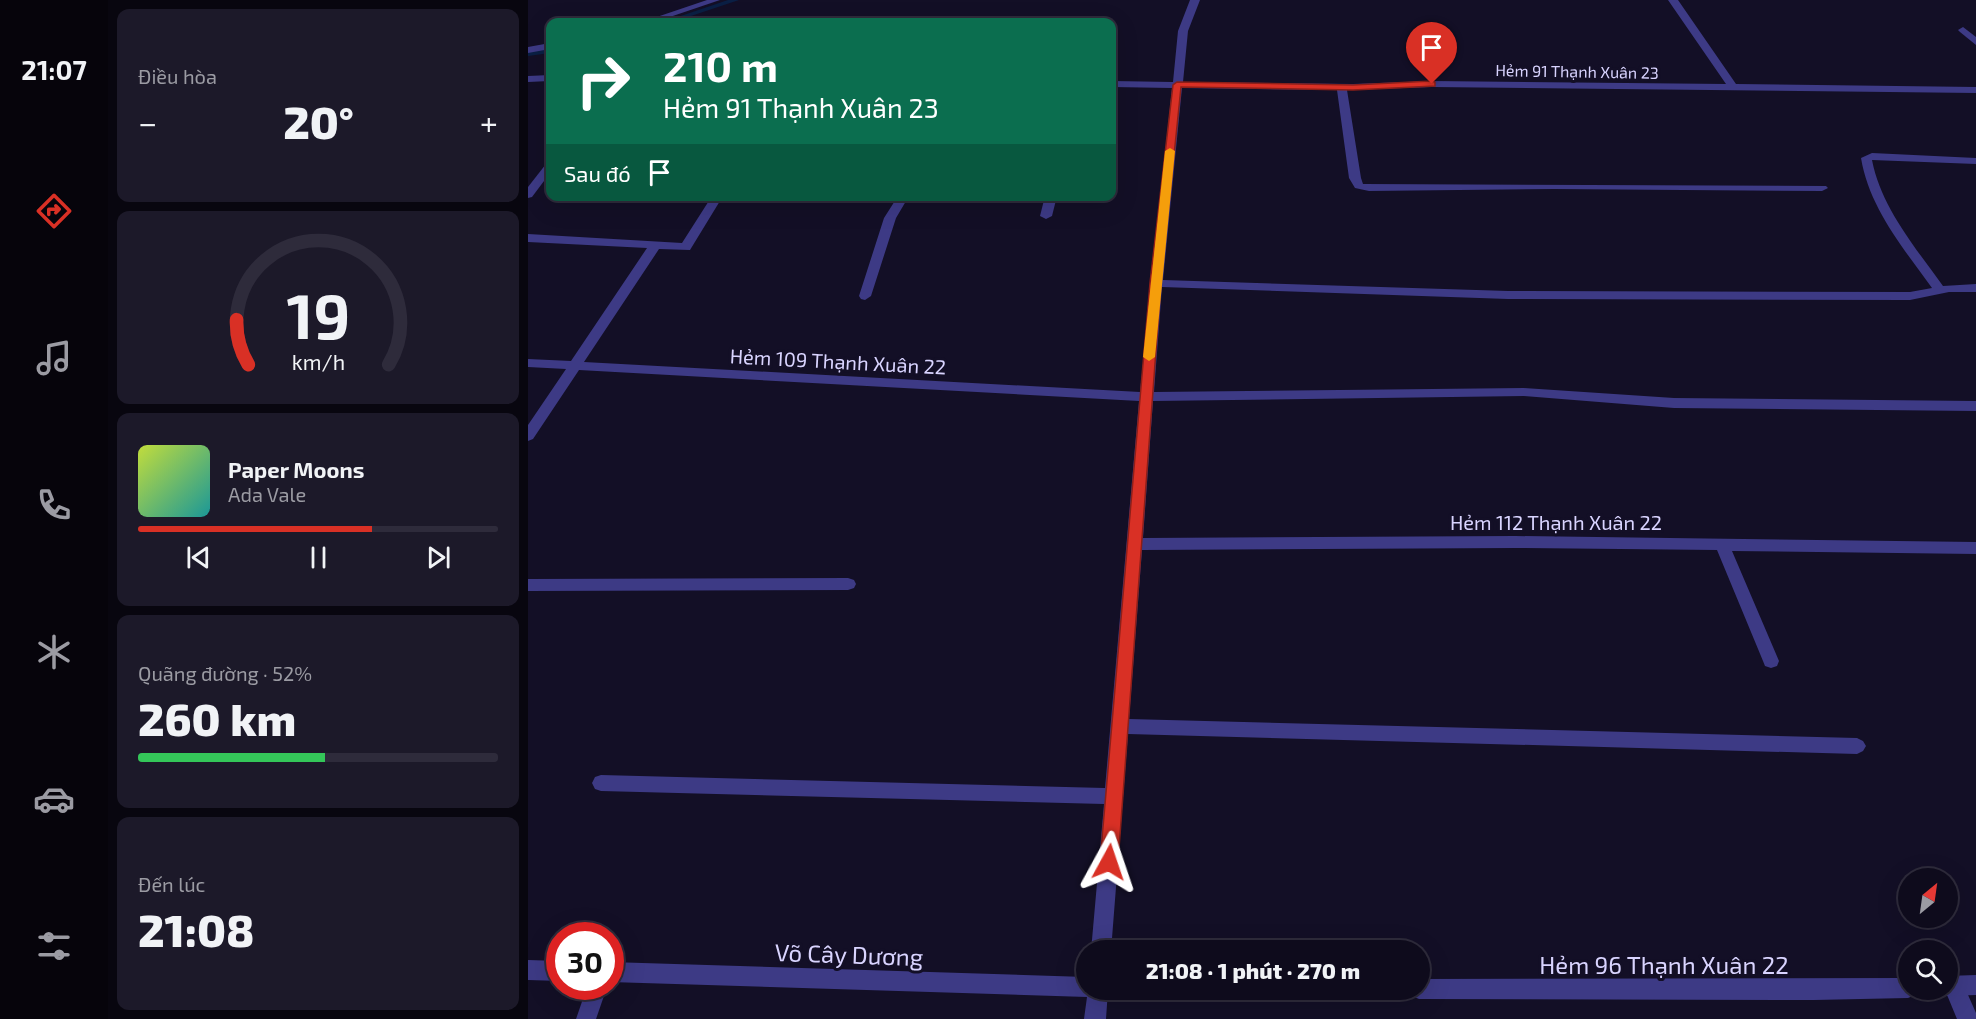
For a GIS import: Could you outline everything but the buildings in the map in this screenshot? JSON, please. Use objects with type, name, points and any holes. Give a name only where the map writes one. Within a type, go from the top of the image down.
[{"type":"street","points":[[660,18],[716,0]]},
{"type":"street","points":[[1102,940],[1156,283],[1183,31],[1195,0]]},
{"type":"street","points":[[1673,0],[1734,88]]},
{"type":"street","points":[[1963,30],[1976,42]]},
{"type":"street","points":[[528,50],[546,47]]},
{"type":"street","points":[[528,80],[546,78]]},
{"type":"street","name":"Hẻm 91 Thạnh Xuân 23","points":[[1116,84],[1342,87],[1432,84],[1976,90]]},
{"type":"street","points":[[1342,87],[1355,178],[1359,186],[1370,188],[1554,186],[1822,188]]},
{"type":"street","points":[[1940,290],[1879,199],[1867,169],[1866,158],[1872,156],[1976,161]]},
{"type":"street","points":[[528,195],[546,171]]},
{"type":"street","points":[[528,238],[686,247],[715,201]]},
{"type":"street","points":[[865,296],[890,218],[901,201]]},
{"type":"street","points":[[1046,216],[1050,201]]},
{"type":"street","points":[[528,436],[655,246]]},
{"type":"street","points":[[1156,283],[1508,295],[1910,296],[1940,290],[1976,288]]},
{"type":"street","name":"Hẻm 109 Thạnh Xuân 22","points":[[528,363],[1146,397],[1524,392],[1674,403],[1976,406]]},
{"type":"street","name":"Hẻm 112 Thạnh Xuân 22","points":[[1135,544],[1515,542],[1976,548]]},
{"type":"street","points":[[1722,545],[1771,661]]},
{"type":"street","points":[[528,585],[848,584]]},
{"type":"street","points":[[1120,726],[1857,746]]},
{"type":"street","points":[[601,783],[1115,796]]},
{"type":"street","points":[[528,970],[546,970]]},
{"type":"street","name":"Võ Cây Dương","points":[[624,972],[1076,987]]},
{"type":"street","points":[[1958,986],[1976,986]]},
{"type":"street","name":"Hẻm 96 Thạnh Xuân 22","points":[[1430,989],[1898,988]]},
{"type":"street","points":[[586,1019],[593,1000]]},
{"type":"street","points":[[1095,1019],[1097,1000]]},
{"type":"street","points":[[1958,1000],[1968,1019]]},
{"type":"waterway","points":[[679,18],[735,0]]},
{"type":"waterway","points":[[528,54],[546,52]]},
{"type":"slow traffic","points":[[1149,357],[1170,151]]},
{"type":"route","points":[[1109,862],[1146,397],[1177,85],[1353,87],[1432,84]]}]
